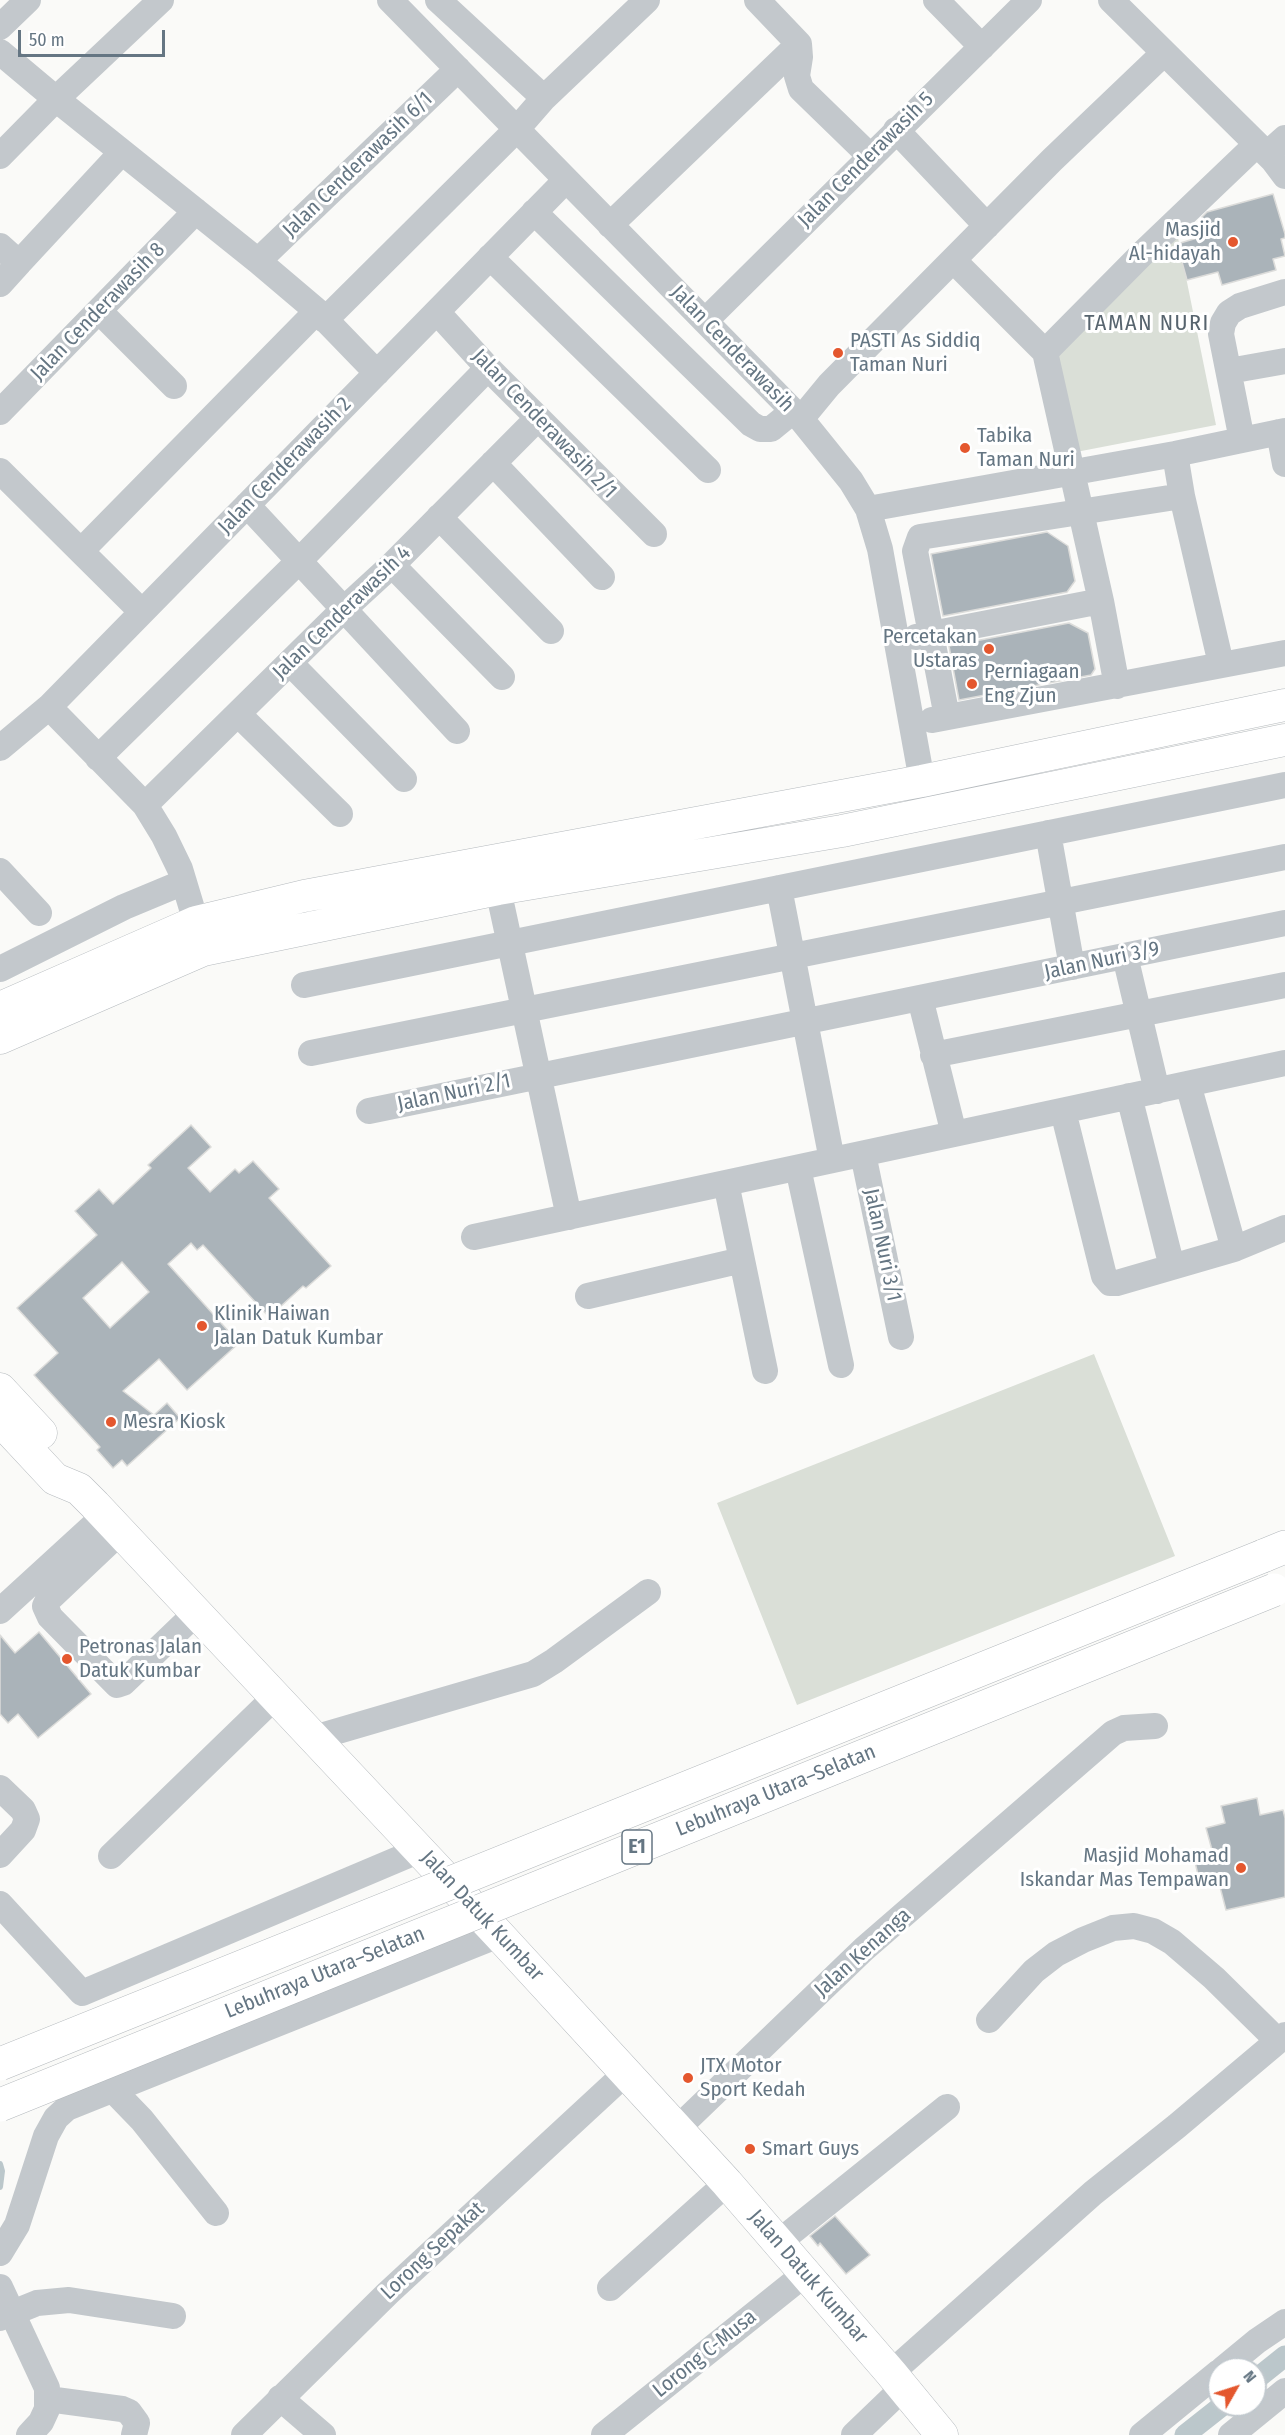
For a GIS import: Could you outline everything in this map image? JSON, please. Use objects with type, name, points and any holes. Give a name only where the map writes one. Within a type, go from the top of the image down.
[{"type":"highway","name":"Lebuhraya Utara–Selatan","points":[[0,2064],[1274,1552]]},
{"type":"highway","name":"Lebuhraya Utara–Selatan","points":[[0,2104],[1280,1588]]},
{"type":"main road","points":[[0,1008],[196,922],[304,896],[922,781],[1285,705]]},
{"type":"main road","points":[[0,1038],[204,950],[498,890],[853,829],[1285,741]]},
{"type":"main road","name":"Jalan Datuk Kumbar","points":[[0,1389],[112,1524],[420,1850],[678,2128],[897,2380],[929,2430]]},
{"type":"main road","name":"Jalan Datuk Kumbar","points":[[0,1420],[55,1479],[76,1478]]},
{"type":"street","points":[[2,20],[28,0]]},
{"type":"street","points":[[0,156],[56,99],[161,0]]},
{"type":"street","name":"Jalan Cenderawasih","points":[[390,0],[797,415],[851,481],[868,509],[880,549],[922,781]]},
{"type":"street","points":[[413,23],[436,0],[544,98]]},
{"type":"street","points":[[81,551],[647,0]]},
{"type":"street","points":[[757,0],[798,44],[800,57],[797,76],[801,89],[870,156]]},
{"type":"street","points":[[936,0],[982,47]]},
{"type":"street","name":"Jalan Cenderawasih 5","points":[[705,321],[1029,0]]},
{"type":"street","points":[[1111,0],[1164,53],[1269,145],[1285,176]]},
{"type":"street","points":[[610,225],[798,44]]},
{"type":"street","points":[[0,52],[258,261],[321,316],[377,373]]},
{"type":"street","points":[[534,212],[751,424],[760,429],[771,429],[797,415],[829,385],[1052,160],[1164,53]]},
{"type":"street","name":"Jalan Cenderawasih 6/1","points":[[258,261],[458,69]]},
{"type":"street","points":[[896,130],[987,226]]},
{"type":"street","points":[[1045,352],[1144,252],[1269,145]]},
{"type":"street","points":[[0,284],[122,152]]},
{"type":"street","name":"Jalan Cenderawasih 2","points":[[0,748],[49,707],[566,180]]},
{"type":"street","name":"Jalan Cenderawasih 8","points":[[0,412],[196,211]]},
{"type":"street","points":[[0,246],[19,263]]},
{"type":"street","points":[[490,257],[708,470]]},
{"type":"street","points":[[953,260],[1045,352],[1101,601],[1117,686]]},
{"type":"street","points":[[1242,440],[1221,334],[1223,323],[1229,313],[1240,306],[1285,292]]},
{"type":"street","points":[[99,311],[174,386]]},
{"type":"street","name":"Jalan Cenderawasih 2/1","points":[[437,312],[489,368],[654,534]]},
{"type":"street","points":[[1229,371],[1285,361]]},
{"type":"street","points":[[98,758],[298,562],[489,368]]},
{"type":"street","name":"Jalan Cenderawasih 4","points":[[145,805],[344,609],[392,565],[538,418]]},
{"type":"street","points":[[868,509],[1175,454],[1282,432],[1285,464]]},
{"type":"street","points":[[1175,454],[1182,496],[1221,664]]},
{"type":"street","points":[[493,464],[602,577]]},
{"type":"street","points":[[0,471],[142,612]]},
{"type":"street","points":[[947,717],[915,551],[920,537],[1182,496]]},
{"type":"street","points":[[930,498],[936,533]]},
{"type":"street","points":[[247,505],[457,731]]},
{"type":"street","points":[[439,517],[551,631]]},
{"type":"street","points":[[392,565],[502,677]]},
{"type":"street","points":[[896,640],[1101,601]]},
{"type":"street","points":[[911,724],[1285,652]]},
{"type":"street","points":[[290,663],[404,779]]},
{"type":"street","points":[[49,707],[145,805],[164,836],[184,882],[196,922]]},
{"type":"street","points":[[238,715],[340,814]]},
{"type":"street","points":[[304,985],[1285,785]]},
{"type":"street","points":[[1048,833],[1072,967]]},
{"type":"street","points":[[310,1053],[1285,857]]},
{"type":"street","points":[[0,871],[39,913]]},
{"type":"street","points":[[0,969],[124,907],[184,882]]},
{"type":"street","points":[[779,888],[832,1160]]},
{"type":"street","points":[[498,890],[569,1217]]},
{"type":"street","name":"Jalan Nuri 3/9","points":[[805,1022],[1285,923]]},
{"type":"street","points":[[1125,956],[1157,1091]]},
{"type":"street","points":[[933,1055],[1285,985]]},
{"type":"street","points":[[920,998],[954,1134]]},
{"type":"street","name":"Jalan Nuri 2/1","points":[[369,1111],[805,1022]]},
{"type":"street","points":[[474,1237],[1285,1063]]},
{"type":"street","points":[[1188,1084],[1234,1249]]},
{"type":"street","points":[[1129,1096],[1172,1267]]},
{"type":"street","points":[[1063,1111],[1104,1276],[1110,1283],[1117,1283],[1234,1249],[1285,1228]]},
{"type":"street","name":"Jalan Nuri 3/1","points":[[863,1154],[901,1337]]},
{"type":"street","points":[[798,1168],[841,1365]]},
{"type":"street","points":[[726,1183],[765,1371]]},
{"type":"street","points":[[588,1296],[742,1260]]},
{"type":"street","points":[[0,1611],[112,1524]]},
{"type":"street","points":[[112,1524],[48,1600],[45,1606],[50,1617],[117,1685],[123,1683],[195,1614]]},
{"type":"street","points":[[314,1738],[533,1674],[648,1592]]},
{"type":"street","points":[[111,1856],[275,1697]]},
{"type":"street","name":"Jalan Kenanga","points":[[678,2128],[864,1949],[1113,1733],[1124,1728],[1155,1726]]},
{"type":"street","points":[[0,1788],[23,1810],[27,1819],[23,1830],[0,1855]]},
{"type":"street","points":[[0,1905],[82,1993],[420,1850]]},
{"type":"street","points":[[854,2435],[897,2380],[1093,2193],[1282,2038],[1172,1942],[1153,1931],[1134,1926],[1113,1928],[1056,1954],[1034,1971],[989,2020]]},
{"type":"street","points":[[0,2253],[17,2225],[40,2153],[56,2118],[68,2108],[499,1935]]},
{"type":"street","name":"Lorong Sepakat","points":[[244,2435],[388,2293],[627,2072]]},
{"type":"street","points":[[113,2090],[142,2120],[216,2212]]},
{"type":"street","points":[[779,2242],[947,2107]]},
{"type":"street","points":[[610,2289],[727,2183]]},
{"type":"street","name":"Lorong C-Musa","points":[[604,2435],[806,2273]]},
{"type":"street","points":[[0,2287],[6,2316],[42,2375],[48,2399],[47,2409],[41,2422],[29,2435]]},
{"type":"street","points":[[6,2316],[37,2303],[69,2300],[173,2316]]},
{"type":"street","points":[[1238,2357],[1285,2322]]},
{"type":"street","points":[[1142,2435],[1207,2382]]},
{"type":"street","points":[[1231,2435],[1285,2391]]},
{"type":"street","points":[[280,2398],[323,2435]]},
{"type":"street","points":[[48,2399],[122,2409],[134,2417],[137,2423],[134,2435]]},
{"type":"shaded area","points":[[1176,228],[1216,425],[1071,453],[1052,361]]},
{"type":"shaded area","points":[[1094,1354],[1175,1556],[797,1705],[717,1503]]},
{"type":"building","name":"Masjid Al-hidayah","points":[[1273,194],[1285,234],[1285,238],[1281,239],[1285,256],[1273,259],[1276,270],[1222,285],[1218,272],[1187,280],[1177,244],[1207,235],[1202,217],[1207,212]]},
{"type":"building","points":[[1047,532],[1068,546],[1075,581],[1067,592],[943,616],[931,554]]},
{"type":"building","points":[[1069,623],[1088,633],[1095,669],[1091,675],[959,700],[949,646]]},
{"type":"building","points":[[191,1125],[211,1147],[188,1168],[210,1192],[235,1169],[239,1173],[253,1161],[279,1189],[269,1198],[331,1266],[306,1288],[303,1286],[269,1317],[203,1245],[197,1250],[191,1243],[168,1264],[239,1343],[187,1390],[159,1359],[123,1391],[154,1415],[167,1403],[180,1418],[127,1466],[122,1460],[113,1468],[97,1450],[100,1447],[34,1375],[58,1353],[17,1308],[97,1235],[75,1211],[99,1189],[113,1204],[151,1168],[148,1165]],"holes":[[[122,1262],[149,1292],[110,1328],[83,1298]]]},
{"type":"building","points":[[39,1632],[91,1694],[38,1738],[18,1714],[8,1723],[0,1714],[0,1635],[15,1653]]},
{"type":"building","name":"Masjid Mohamad Iskandar Mas Tempawan","points":[[1257,1798],[1260,1815],[1283,1810],[1285,1818],[1285,1897],[1226,1910],[1219,1883],[1201,1887],[1193,1854],[1212,1850],[1206,1828],[1225,1823],[1221,1806]]},
{"type":"building","points":[[835,2216],[870,2255],[846,2274],[820,2243],[818,2246],[810,2236]]},
{"type":"waterway","points":[[0,2164],[2,2171],[0,2187]]},
{"type":"waterway","points":[[1267,2370],[1285,2356]]},
{"type":"waterway","points":[[1185,2435],[1208,2417]]},
{"type":"place","name":"Masjid Al-hidayah","points":[[1233,242]]},
{"type":"place","name":"PASTI As Siddiq Taman Nuri","points":[[838,353]]},
{"type":"place","name":"Tabika Taman Nuri","points":[[965,448]]},
{"type":"place","name":"Percetakan Ustaras","points":[[989,649]]},
{"type":"place","name":"Perniagaan Eng Zjun","points":[[972,684]]},
{"type":"place","name":"Klinik Haiwan Jalan Datuk Kumbar","points":[[202,1326]]},
{"type":"place","name":"Mesra Kiosk","points":[[111,1422]]},
{"type":"place","name":"Petronas Jalan Datuk Kumbar","points":[[67,1659]]},
{"type":"place","name":"Masjid Mohamad Iskandar Mas Tempawan","points":[[1241,1868]]},
{"type":"place","name":"JTX Motor Sport Kedah","points":[[688,2078]]},
{"type":"place","name":"Smart Guys","points":[[750,2149]]},
{"type":"district","name":"TAMAN NURI","points":[[1147,324]]}]
